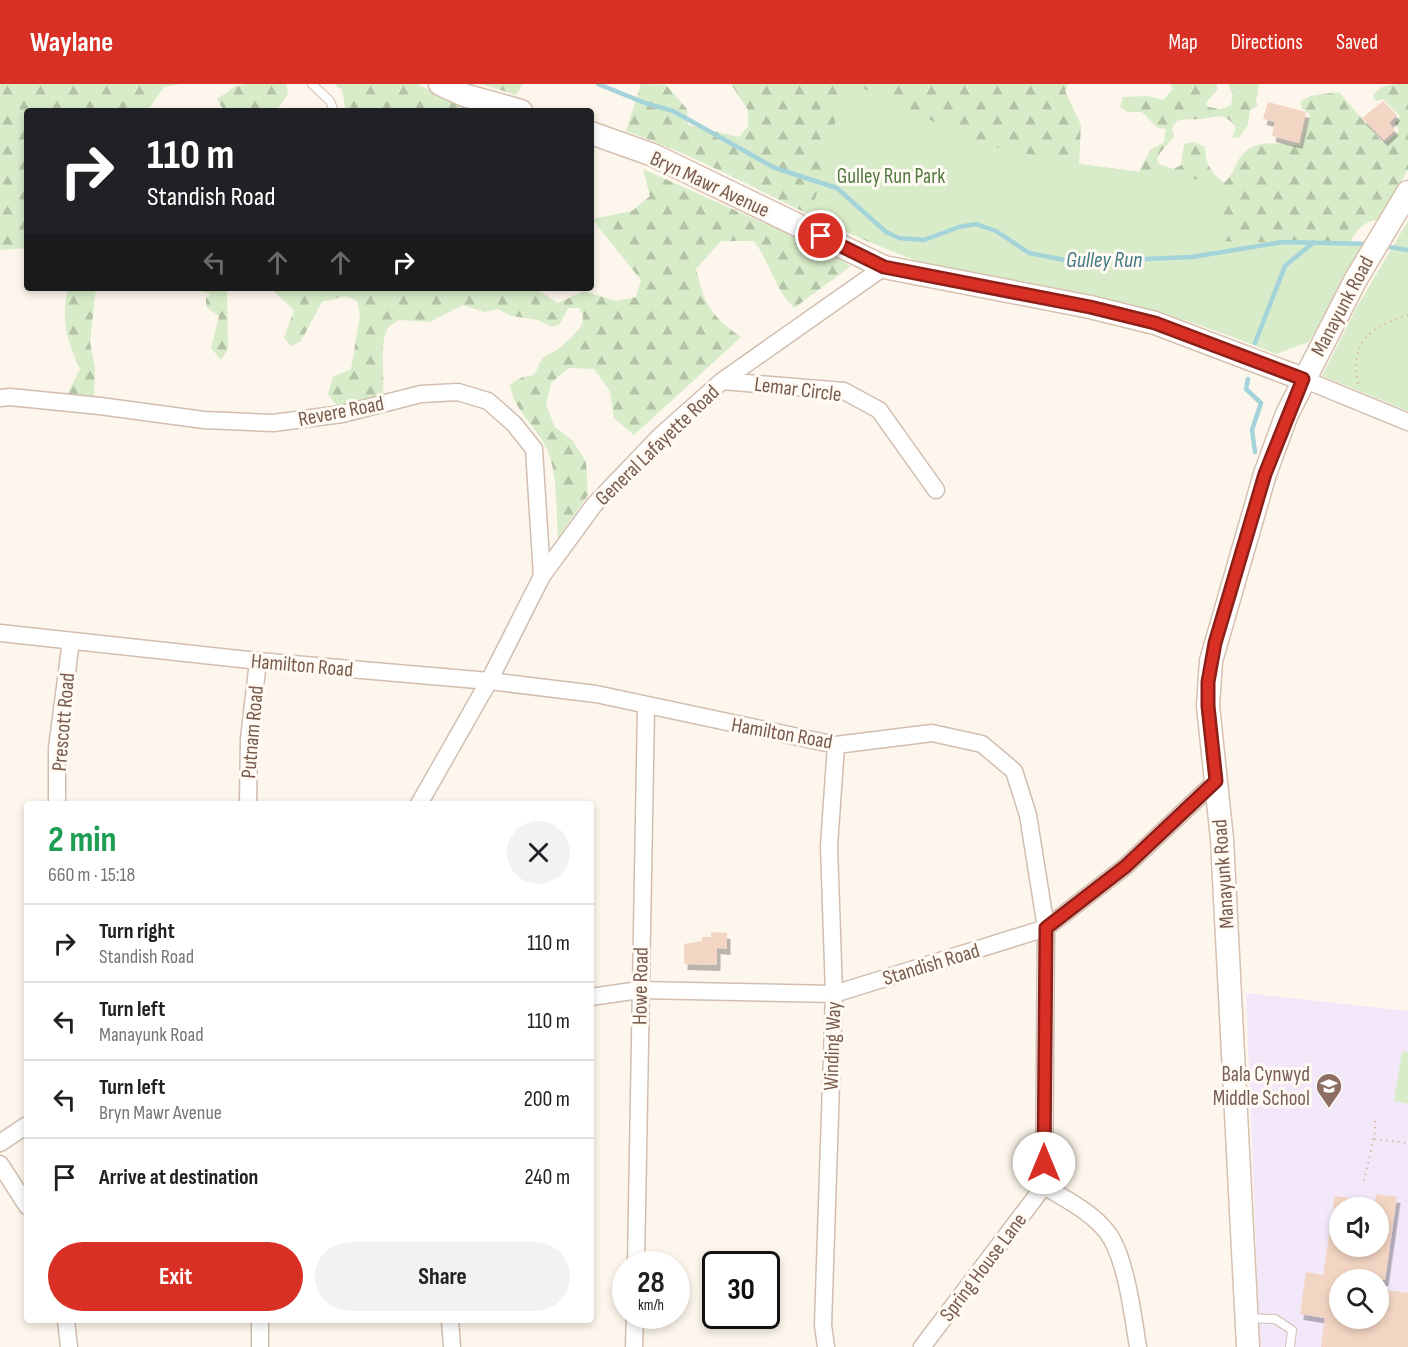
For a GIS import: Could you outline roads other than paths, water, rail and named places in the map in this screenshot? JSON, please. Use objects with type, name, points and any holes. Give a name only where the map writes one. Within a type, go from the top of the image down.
[{"type":"street","points":[[440,84],[469,90],[514,108]]},
{"type":"street","name":"Bryn Mawr Avenue","points":[[594,134],[653,155],[884,267],[1090,307],[1155,323],[1408,422]]},
{"type":"street","name":"Manayunk Road","points":[[1248,1347],[1222,839],[1208,706],[1208,682],[1215,643],[1265,474],[1303,379],[1375,245],[1408,192]]},
{"type":"street","name":"General Lafayette Road","points":[[421,801],[489,681],[542,576],[594,505],[660,436],[722,381],[884,267]]},
{"type":"street","name":"Lemar Circle","points":[[722,381],[844,391],[879,410],[936,490]]},
{"type":"street","name":"Revere Road","points":[[0,398],[100,406],[204,420],[273,423],[342,414],[421,394],[458,392],[488,401],[514,424],[534,449],[542,576]]},
{"type":"street","name":"Hamilton Road","points":[[0,633],[258,661],[489,681],[596,694],[646,707],[836,745],[932,733],[982,744],[1014,771],[1028,815],[1046,928],[1044,1186]]},
{"type":"street","name":"Prescott Road","points":[[57,801],[57,748],[71,641]]},
{"type":"street","name":"Putnam Road","points":[[248,801],[249,739],[258,661]]},
{"type":"street","name":"Howe Road","points":[[636,1251],[639,990],[646,707]]},
{"type":"street","name":"Winding Way","points":[[826,1347],[823,1325],[834,994],[829,846],[836,745]]},
{"type":"street","name":"Standish Road","points":[[594,997],[639,990],[834,994],[1046,928],[1126,866],[1216,781]]},
{"type":"street","points":[[0,1143],[24,1127]]},
{"type":"street","points":[[0,1164],[24,1201]]},
{"type":"street","points":[[1044,1186],[1079,1207],[1108,1233],[1125,1275],[1138,1347]]},
{"type":"street","name":"Spring House Lane","points":[[922,1347],[1044,1186]]},
{"type":"street","points":[[66,1323],[69,1347]]},
{"type":"street","points":[[260,1323],[260,1347]]},
{"type":"street","points":[[450,1323],[452,1347]]},
{"type":"street","points":[[634,1347],[635,1329]]},
{"type":"lane","points":[[312,84],[330,101],[333,108]]},
{"type":"lane","points":[[1246,1318],[1275,1318],[1292,1330],[1290,1347]]},
{"type":"waterway","name":"Gulley Run","points":[[598,84],[645,103],[673,111],[775,168],[837,188],[886,232],[899,238],[924,240],[959,227],[976,224],[996,231],[1029,253],[1075,262],[1192,257],[1283,242],[1369,244]]},
{"type":"waterway","points":[[1255,343],[1285,266],[1314,242]]},
{"type":"waterway","name":"Gulley Run","points":[[1383,246],[1408,250]]},
{"type":"waterway","points":[[1248,379],[1246,389],[1261,403],[1252,430],[1255,452]]},
{"type":"place","name":"Bala Cynwyd Middle School","points":[[1329,1109]]},
{"type":"park label","name":"Gulley Run Park","points":[[891,176]]}]
